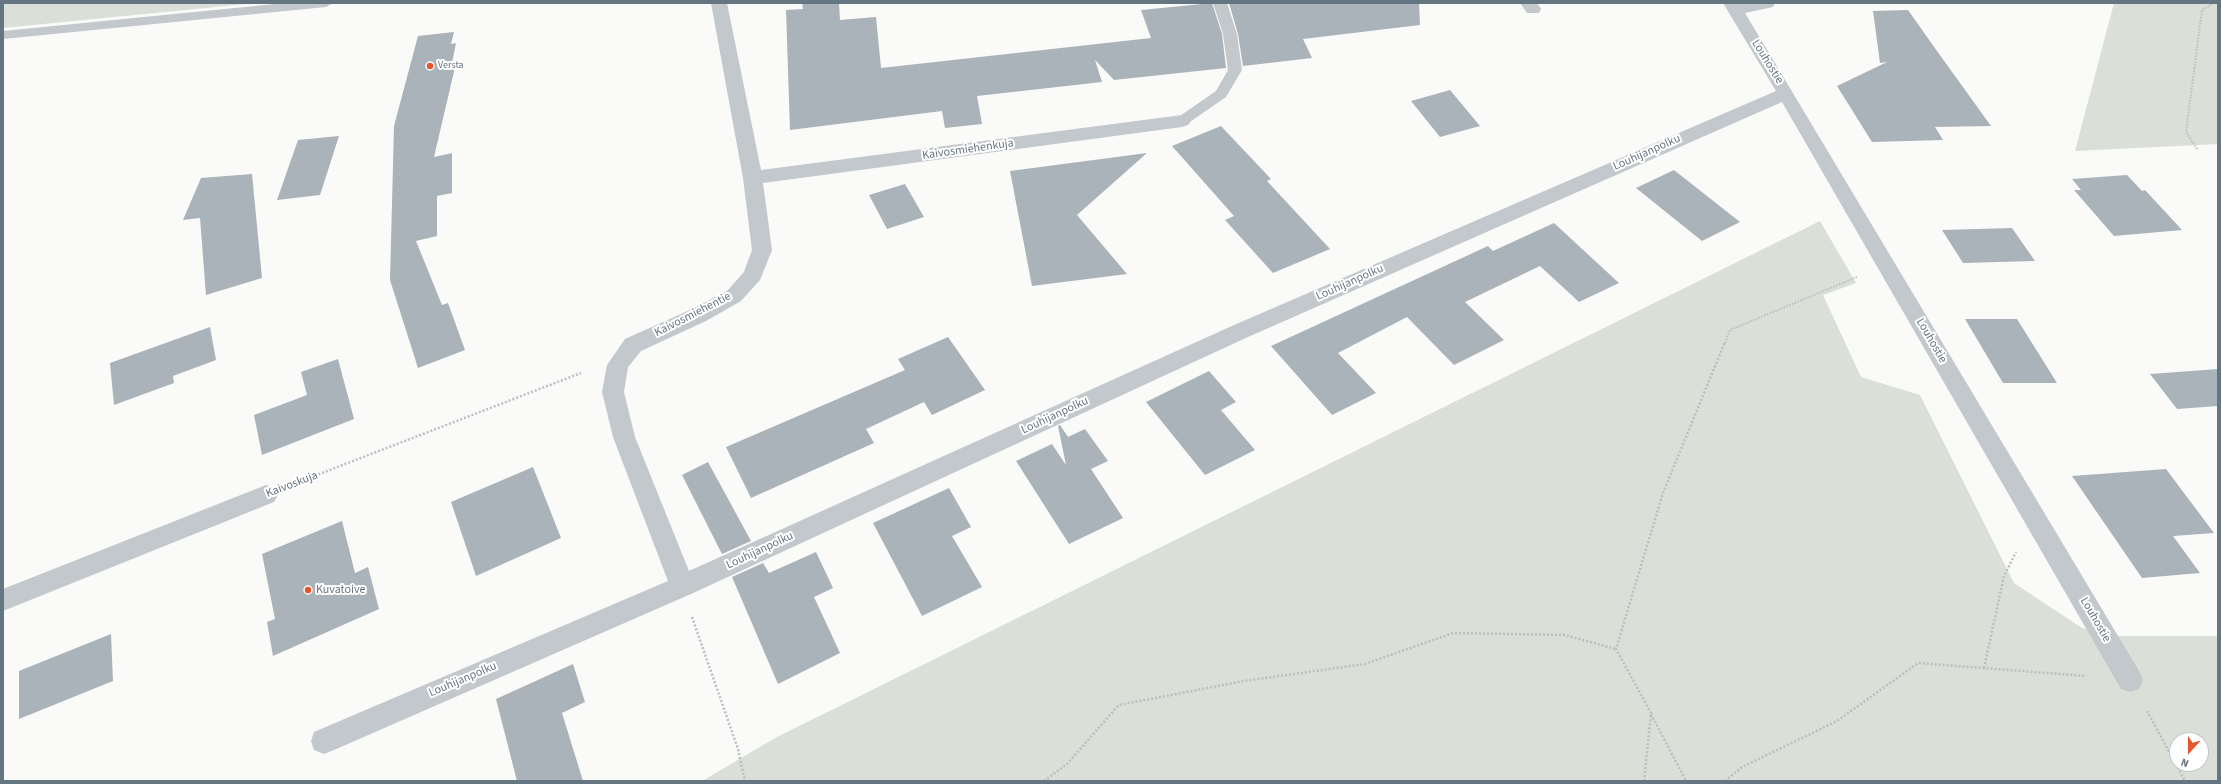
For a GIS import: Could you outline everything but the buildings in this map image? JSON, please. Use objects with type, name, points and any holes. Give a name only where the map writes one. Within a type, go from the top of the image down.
[{"type":"street","name":"Kaivosmiehentie","points":[[682,586],[624,438],[613,392],[618,365],[633,345],[699,315],[734,296],[753,276],[762,250],[753,178],[719,3]]},
{"type":"street","points":[[1733,7],[1767,3]]},
{"type":"street","name":"Louhostie","points":[[1733,7],[1786,93],[2130,680]]},
{"type":"street","name":"Louhijanpolku","points":[[324,741],[682,586],[1241,331],[1786,93]]},
{"type":"street","name":"Kaivosmiehenkuja","points":[[753,178],[1182,121]]},
{"type":"street","name":"Kaivoskuja","points":[[3,600],[266,495]]},
{"type":"lane","points":[[3,35],[326,3]]},
{"type":"lane","points":[[1182,121],[1221,94],[1234,70],[1230,34],[1220,3]]},
{"type":"path","points":[[2197,149],[2186,132],[2202,10],[2214,3]]},
{"type":"path","points":[[1686,781],[1616,649],[1663,493],[1730,330],[1886,264]]},
{"type":"path","name":"Kaivoskuja","points":[[266,495],[581,373]]},
{"type":"path","points":[[1984,668],[2004,576],[2034,516]]},
{"type":"path","points":[[682,586],[738,749],[745,781]]},
{"type":"path","points":[[1044,781],[1067,764],[1119,705],[1244,681],[1365,664],[1453,633],[1564,635],[1616,649]]},
{"type":"path","points":[[1725,781],[1742,767],[1837,721],[1918,663],[2130,680],[2185,781]]},
{"type":"path","points":[[1644,781],[1651,713]]},
{"type":"shaded area","points":[[3,3],[256,3],[3,28]]},
{"type":"shaded area","points":[[2114,3],[2218,3],[2218,144],[2075,151]]},
{"type":"shaded area","points":[[1820,221],[1856,283],[1823,295],[1861,377],[1920,395],[2014,583],[2082,628],[2114,636],[2218,636],[2218,781],[702,781],[777,737]]},
{"type":"place","name":"Versta","points":[[430,66]]},
{"type":"place","name":"Kuvatoive","points":[[308,590]]}]
